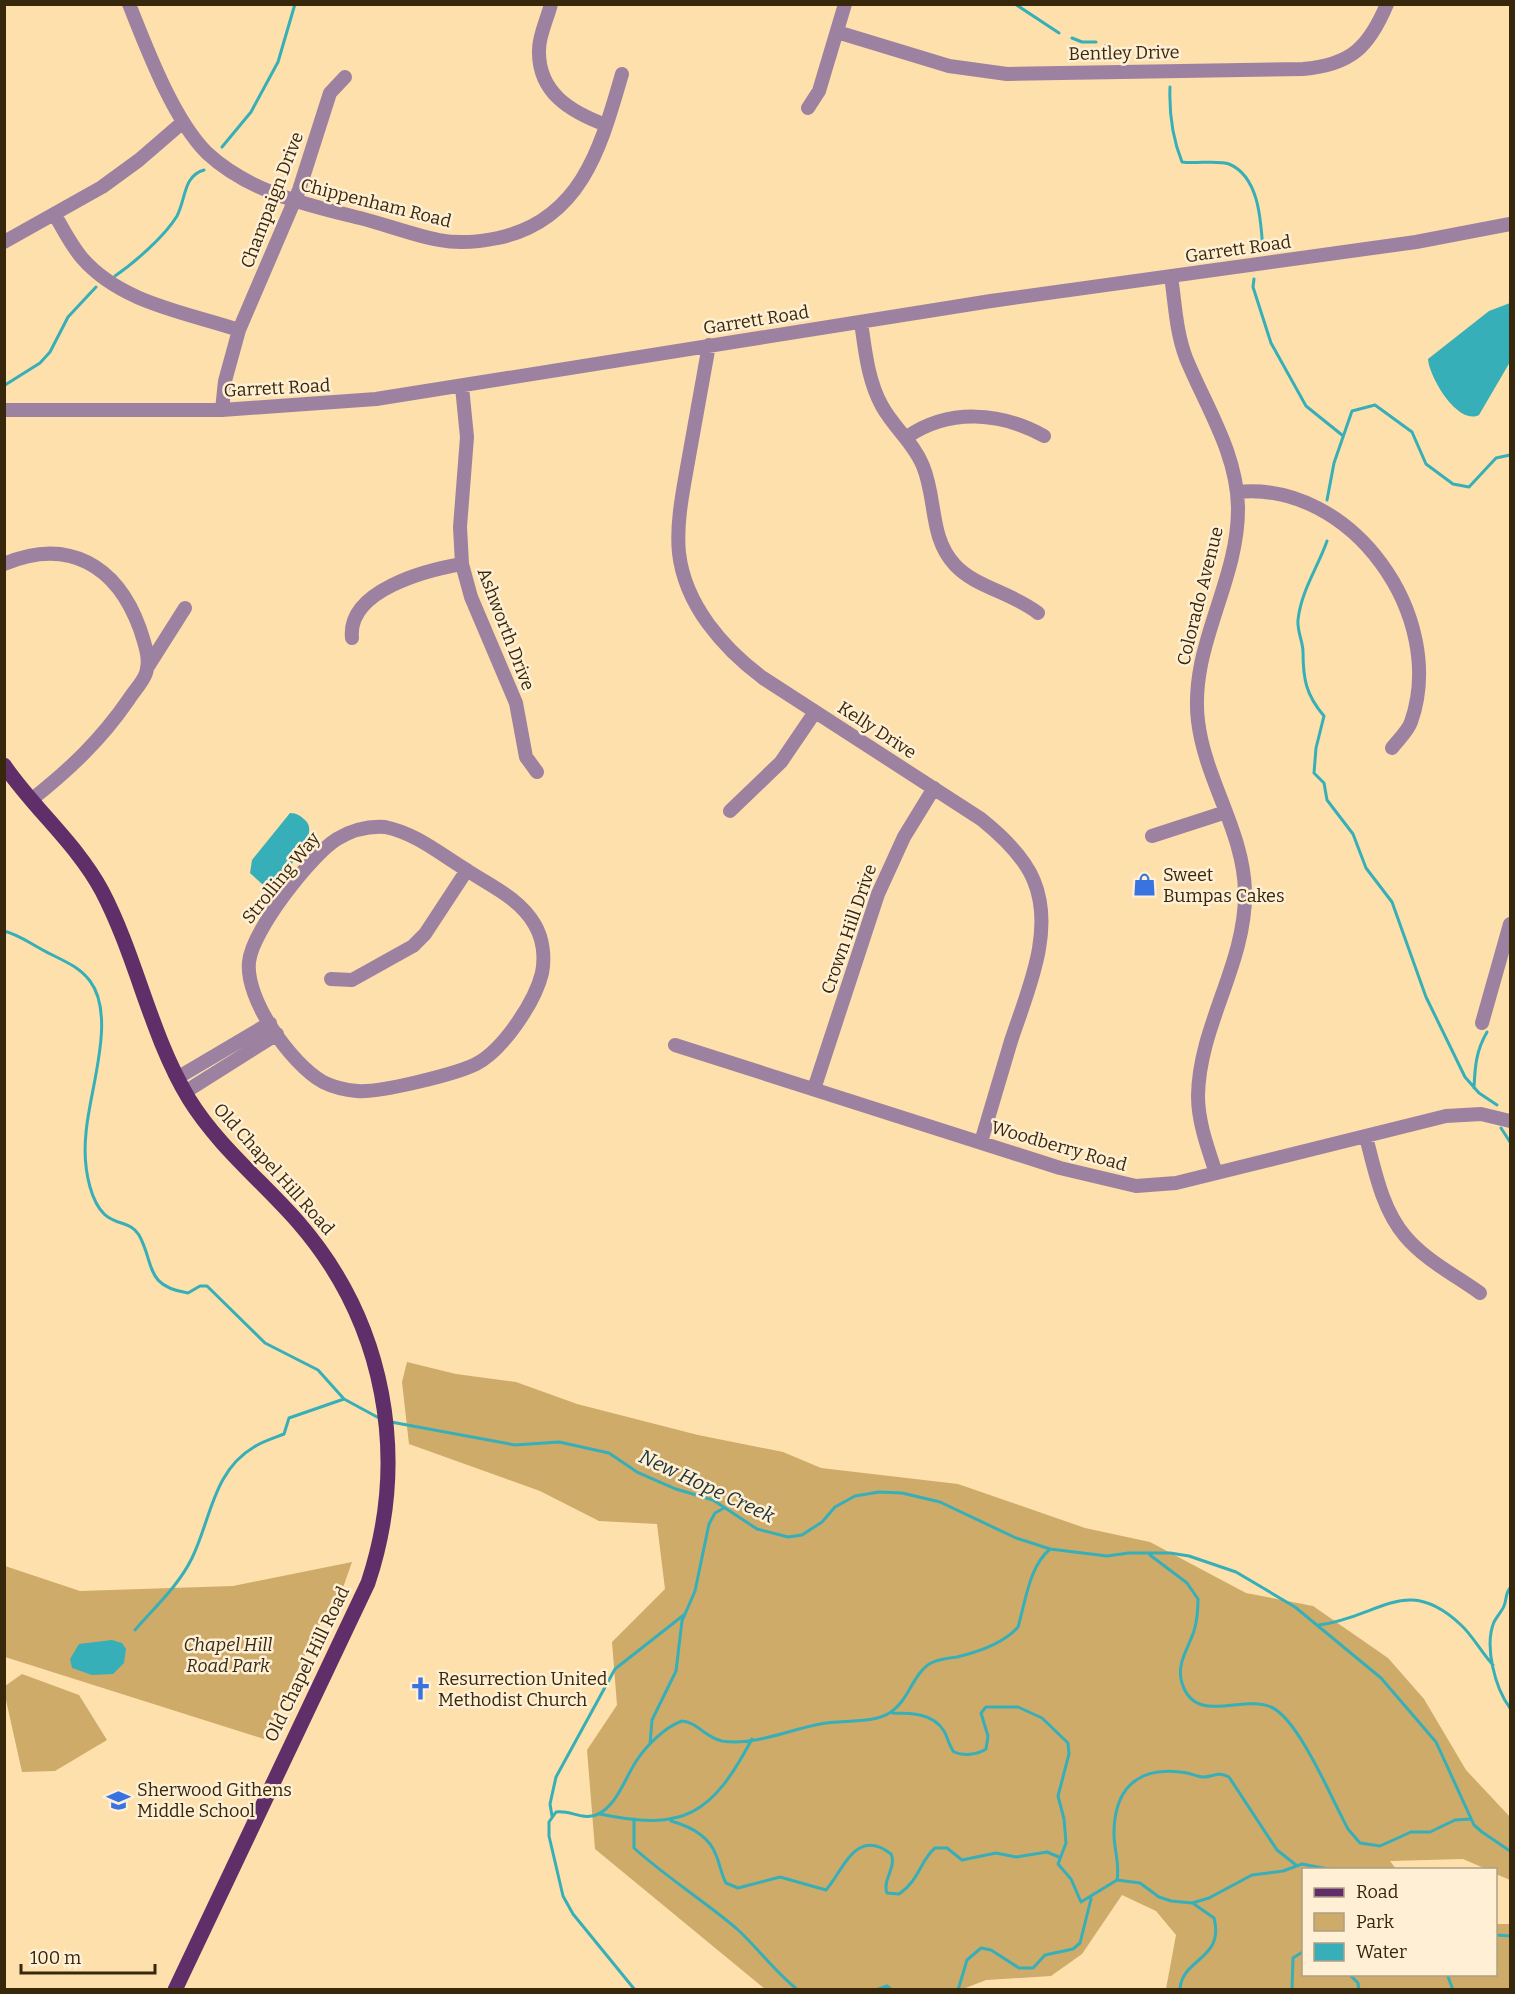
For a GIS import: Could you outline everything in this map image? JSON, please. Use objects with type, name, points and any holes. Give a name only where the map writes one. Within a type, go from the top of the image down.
[{"type":"main road","name":"Old Chapel Hill Road","points":[[5,765],[72,848],[102,891],[177,1078],[185,1092],[204,1121],[322,1252],[361,1322],[381,1386],[390,1459],[383,1529],[360,1602],[261,1803],[175,1989]]},
{"type":"street","name":"Chippenham Road","points":[[129,4],[150,56],[183,122],[207,152],[228,170],[259,187],[295,201],[440,240],[471,242],[514,234],[535,225],[572,195],[594,160],[622,74]]},
{"type":"street","points":[[551,4],[539,50],[541,67],[549,86],[569,110],[606,125]]},
{"type":"street","points":[[808,108],[819,91],[845,4]]},
{"type":"street","name":"Bentley Drive","points":[[837,32],[949,66],[997,73],[1303,69],[1324,67],[1356,53],[1373,33],[1387,4]]},
{"type":"street","name":"Champaign Drive","points":[[222,410],[225,381],[239,330],[295,201],[330,93],[345,77]]},
{"type":"street","points":[[4,242],[55,215],[123,172],[183,122]]},
{"type":"street","points":[[55,215],[83,259],[113,285],[148,301],[239,330]]},
{"type":"street","name":"Garrett Road","points":[[4,410],[222,410],[330,404],[462,387],[861,322],[1416,242],[1510,224]]},
{"type":"street","name":"Colorado Avenue","points":[[1171,276],[1182,345],[1226,448],[1237,492],[1235,543],[1205,645],[1197,686],[1201,736],[1241,861],[1245,897],[1244,922],[1237,951],[1207,1042],[1200,1074],[1200,1112],[1216,1173]]},
{"type":"street","points":[[861,322],[868,368],[881,405],[907,437],[922,464],[930,490],[934,525],[941,545],[953,563],[967,575],[1017,598],[1038,613]]},
{"type":"street","name":"Kelly Drive","points":[[709,345],[682,498],[678,541],[682,567],[704,616],[721,642],[756,673],[934,788],[997,832],[1024,864],[1034,880],[1038,896],[1041,934],[1034,972],[981,1142]]},
{"type":"street","name":"Ashworth Drive","points":[[462,387],[467,437],[460,527],[462,564],[471,597],[516,704],[526,757],[537,772]]},
{"type":"street","points":[[907,437],[928,424],[987,417],[1015,421],[1044,435]]},
{"type":"street","points":[[1237,492],[1275,494],[1308,505],[1331,517],[1370,548],[1395,584],[1414,633],[1418,681],[1410,725],[1392,748]]},
{"type":"street","points":[[4,564],[33,553],[49,552],[76,558],[107,576],[124,597],[136,619],[147,652],[147,668]]},
{"type":"street","points":[[352,638],[354,619],[385,590],[416,574],[462,564]]},
{"type":"street","points":[[31,800],[73,766],[110,727],[185,608]]},
{"type":"street","points":[[730,811],[781,762],[815,712]]},
{"type":"street","name":"Crown Hill Drive","points":[[814,1089],[878,894],[894,857],[934,788]]},
{"type":"street","points":[[1152,836],[1226,812]]},
{"type":"street","name":"Strolling Way","points":[[365,828],[394,829],[414,837],[520,905],[534,924],[543,948],[542,973],[537,987],[514,1026],[494,1052],[466,1068],[386,1088],[360,1092],[333,1086],[314,1076],[273,1028],[251,985],[249,965],[252,947],[266,921],[330,844],[365,828]]},
{"type":"street","points":[[331,979],[352,980],[413,946],[425,934],[466,870]]},
{"type":"street","points":[[1482,1023],[1508,938],[1510,924]]},
{"type":"street","points":[[177,1078],[223,1051],[273,1028]]},
{"type":"street","points":[[185,1092],[231,1063],[273,1028]]},
{"type":"street","name":"Woodberry Road","points":[[675,1045],[1060,1168],[1127,1185],[1162,1185],[1446,1116],[1481,1114],[1510,1120]]},
{"type":"street","points":[[223,1051],[231,1063]]},
{"type":"street","points":[[1366,1137],[1382,1194],[1401,1231],[1431,1258],[1480,1293]]},
{"type":"green space","points":[[407,1362],[456,1374],[516,1382],[577,1404],[698,1435],[783,1452],[821,1468],[958,1484],[1085,1528],[1150,1542],[1246,1593],[1313,1606],[1388,1658],[1424,1699],[1466,1770],[1510,1817],[1510,1880],[1497,1874],[1497,1868],[1484,1868],[1463,1859],[1390,1861],[1395,1868],[1302,1868],[1302,1976],[1497,1976],[1497,1924],[1510,1924],[1510,1989],[1166,1989],[1176,1935],[1156,1911],[1122,1895],[1082,1954],[1051,1976],[986,1980],[963,1989],[765,1989],[595,1849],[587,1750],[617,1705],[612,1642],[665,1589],[657,1524],[599,1521],[540,1491],[409,1444],[402,1382]]},
{"type":"green space","name":"Chapel Hill Road Park","points":[[352,1562],[339,1599],[334,1596],[264,1739],[5,1657],[5,1566],[80,1591],[233,1586]]},
{"type":"green space","points":[[22,1674],[79,1695],[107,1740],[55,1771],[22,1772],[4,1691],[5,1686]]},
{"type":"water","points":[[1510,303],[1510,362],[1479,415],[1471,416],[1462,413],[1454,407],[1439,388],[1428,359],[1489,311]]},
{"type":"water","points":[[290,813],[299,815],[306,821],[309,828],[305,844],[300,854],[275,883],[262,884],[250,873],[252,860]]},
{"type":"water","points":[[112,1640],[122,1643],[126,1649],[124,1663],[113,1674],[92,1675],[72,1668],[70,1659],[79,1644]]},
{"type":"waterway","points":[[222,147],[251,112],[278,62],[295,4]]},
{"type":"waterway","points":[[1015,4],[1059,33]]},
{"type":"waterway","points":[[1072,38],[1082,42],[1096,42]]},
{"type":"waterway","points":[[1105,46],[1127,56]]},
{"type":"waterway","points":[[1170,87],[1172,125],[1182,162],[1225,163],[1239,170],[1247,179],[1257,202],[1263,252]]},
{"type":"waterway","points":[[115,276],[140,257],[165,232],[177,216],[192,177],[204,170]]},
{"type":"waterway","points":[[1254,279],[1253,287],[1271,343],[1306,406],[1342,435]]},
{"type":"waterway","points":[[5,385],[40,363],[50,352],[68,317],[96,287]]},
{"type":"waterway","points":[[1327,500],[1334,463],[1352,411],[1375,405],[1412,432],[1426,464],[1453,484],[1469,487],[1496,458],[1510,455]]},
{"type":"waterway","points":[[1327,541],[1306,589],[1298,620],[1309,694],[1324,716],[1316,748],[1314,773],[1324,783],[1327,800],[1353,834],[1366,868],[1392,902],[1426,997],[1465,1077],[1479,1093],[1497,1105]]},
{"type":"waterway","name":"New Hope Creek","points":[[4,931],[73,966],[85,975],[98,996],[101,1034],[88,1116],[85,1154],[90,1187],[101,1211],[115,1221],[134,1229],[144,1246],[153,1272],[164,1285],[188,1293],[200,1286],[207,1286],[265,1343],[318,1370],[344,1399],[379,1418]]},
{"type":"waterway","points":[[1474,1088],[1480,1046],[1487,1032]]},
{"type":"waterway","points":[[1501,1128],[1510,1142]]},
{"type":"waterway","points":[[135,1630],[166,1596],[187,1568],[221,1482],[240,1457],[257,1445],[284,1434],[289,1418],[344,1399]]},
{"type":"waterway","name":"New Hope Creek","points":[[391,1422],[515,1445],[559,1442],[609,1453],[637,1472],[676,1489],[713,1500],[757,1529],[788,1537],[802,1535],[822,1522],[835,1507],[855,1496],[879,1492],[902,1493],[940,1502],[1016,1538],[1050,1549],[1107,1556],[1129,1553],[1170,1553],[1189,1556],[1236,1572],[1295,1607],[1381,1678],[1436,1742],[1474,1825],[1510,1851]]},
{"type":"waterway","points":[[650,1744],[652,1720],[676,1671],[682,1621],[695,1591],[709,1524],[715,1513],[724,1508]]},
{"type":"waterway","points":[[635,1990],[573,1914],[563,1896],[549,1836],[549,1822],[556,1812],[591,1816],[603,1811],[615,1799],[646,1748],[663,1732],[682,1721],[692,1724],[711,1737],[734,1742],[759,1739],[828,1723],[875,1719],[891,1712],[902,1701],[925,1667],[940,1660],[982,1650],[1006,1638],[1018,1627],[1033,1574],[1043,1556],[1050,1549]]},
{"type":"waterway","points":[[1150,1555],[1187,1583],[1198,1599],[1195,1627],[1180,1669],[1182,1683],[1188,1696],[1197,1703],[1208,1706],[1260,1704],[1271,1707],[1282,1714],[1303,1743],[1348,1829],[1360,1843],[1380,1846],[1411,1832],[1430,1832],[1455,1820],[1471,1819]]},
{"type":"waterway","points":[[1510,1588],[1503,1608],[1494,1622],[1490,1643],[1496,1678],[1510,1708]]},
{"type":"waterway","points":[[1319,1625],[1340,1621],[1392,1602],[1408,1600],[1424,1602],[1442,1610],[1461,1625],[1493,1665]]},
{"type":"waterway","points":[[552,1816],[550,1804],[556,1777],[615,1669],[685,1614]]},
{"type":"waterway","points":[[892,1713],[928,1717],[944,1731],[954,1752],[962,1754],[974,1754],[986,1749],[988,1736],[981,1713],[986,1707],[1018,1707],[1042,1718],[1068,1743],[1069,1754],[1058,1796],[1064,1819],[1066,1843],[1058,1864],[1071,1879],[1081,1902],[1117,1880],[1140,1883],[1159,1897],[1171,1901],[1192,1903],[1209,1898],[1252,1875],[1283,1871],[1302,1864],[1323,1868]]},
{"type":"waterway","points":[[600,1814],[654,1820],[675,1818],[693,1811],[709,1800],[723,1785],[752,1739]]},
{"type":"waterway","points":[[1117,1880],[1114,1834],[1118,1805],[1130,1785],[1151,1773],[1165,1771],[1183,1772],[1203,1777],[1218,1774],[1229,1777],[1277,1850],[1296,1865]]},
{"type":"waterway","points":[[634,1819],[634,1848],[736,1928],[798,1990]]},
{"type":"waterway","points":[[671,1821],[691,1829],[709,1842],[726,1883],[738,1888],[780,1877],[826,1890],[852,1854],[869,1845],[879,1847],[891,1854],[892,1864],[886,1888],[887,1893],[899,1894],[911,1883],[935,1848],[947,1848],[962,1860],[996,1853],[1016,1857],[1047,1852],[1059,1857]]},
{"type":"waterway","points":[[958,1990],[967,1960],[981,1948],[991,1950],[1019,1968],[1033,1968],[1045,1955],[1073,1949],[1080,1943],[1091,1899]]},
{"type":"waterway","points":[[1180,1990],[1182,1979],[1208,1951],[1216,1932],[1214,1918],[1194,1904]]},
{"type":"waterway","points":[[1497,1935],[1510,1936]]},
{"type":"waterway","points":[[1292,1990],[1293,1958],[1302,1952]]},
{"type":"waterway","points":[[1351,1976],[1358,1983],[1359,1990]]},
{"type":"waterway","points":[[1448,1976],[1453,1990]]},
{"type":"waterway","points":[[876,1990],[887,1986],[892,1990]]},
{"type":"place","name":"Sweet Bumpas Cakes","points":[[1145,885]]},
{"type":"place","name":"Resurrection United Methodist Church","points":[[420,1689]]},
{"type":"place","name":"Sherwood Githens Middle School","points":[[119,1800]]}]
